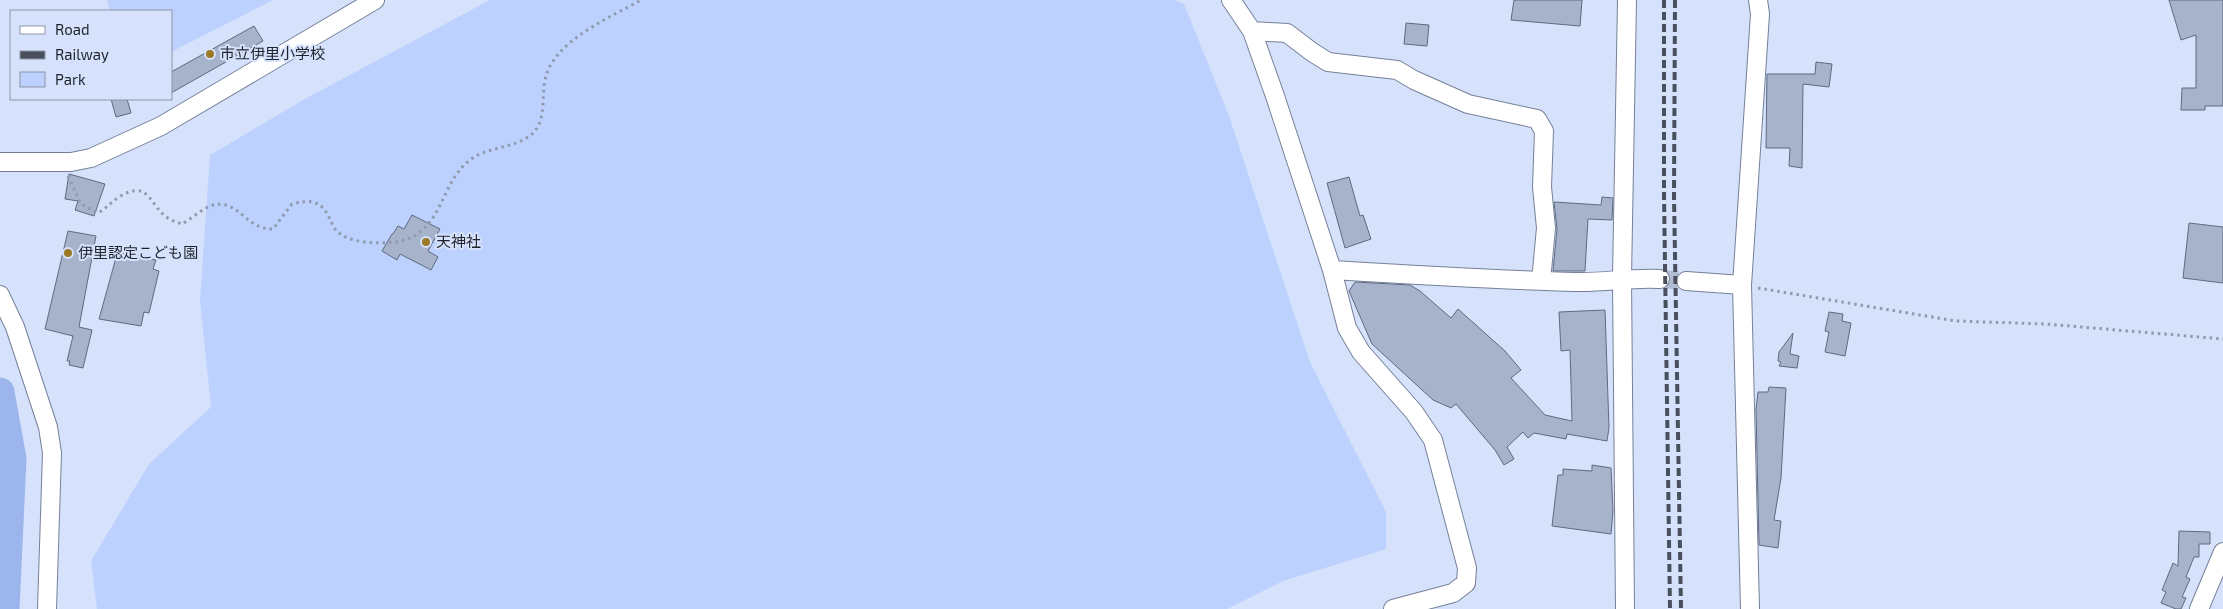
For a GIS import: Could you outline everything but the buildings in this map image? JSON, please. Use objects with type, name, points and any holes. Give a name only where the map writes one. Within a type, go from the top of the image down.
[{"type":"street","points":[[0,162],[63,162],[91,158],[161,126],[375,0]]},
{"type":"street","points":[[1231,0],[1252,31],[1332,270],[1346,328],[1361,352],[1414,412],[1432,440],[1467,568],[1466,583],[1453,593],[1394,609]]},
{"type":"street","points":[[1625,609],[1622,278],[1627,0]]},
{"type":"street","points":[[1750,609],[1742,285],[1760,14],[1758,0]]},
{"type":"street","points":[[1252,31],[1288,33],[1328,62],[1397,70],[1414,80],[1468,104],[1537,119],[1544,131],[1542,187],[1546,228],[1540,281]]},
{"type":"street","points":[[1332,270],[1606,283],[1622,278],[1660,279]]},
{"type":"street","points":[[1686,281],[1742,285]]},
{"type":"street","points":[[0,295],[15,327],[48,427],[52,453],[47,609]]},
{"type":"street","points":[[2199,609],[2223,552]]},
{"type":"path","points":[[63,162],[80,204],[98,213],[108,208],[118,197],[133,191],[144,192],[152,198],[164,216],[174,222],[182,224],[213,205],[234,207],[256,227],[273,229],[292,204],[309,200],[316,201],[328,214],[336,231],[358,242],[399,241],[410,238],[435,217],[442,205],[444,192],[457,172],[476,156],[523,140],[536,129],[541,118],[546,75],[561,51],[573,39],[641,0]]},
{"type":"path","points":[[1742,285],[1834,303],[1956,322],[2046,324],[2223,340]]},
{"type":"green space","points":[[107,0],[273,0],[172,51],[172,10],[110,10]]},
{"type":"green space","points":[[490,0],[1174,0],[1184,4],[1229,116],[1310,362],[1386,512],[1386,549],[1283,581],[1227,609],[97,609],[91,561],[149,464],[211,407],[200,301],[210,155],[303,100]]},
{"type":"waterway","points":[[0,392],[12,459],[5,609]]},
{"type":"tunnel","points":[[1660,279],[1686,281]]},
{"type":"railway","points":[[1664,0],[1664,195],[1670,609]]},
{"type":"railway","points":[[1675,0],[1674,196],[1681,609]]},
{"type":"place","name":"市立伊里小学校","points":[[210,54]]},
{"type":"place","name":"天神社","points":[[426,242]]},
{"type":"place","name":"伊里認定こども園","points":[[68,253]]}]
